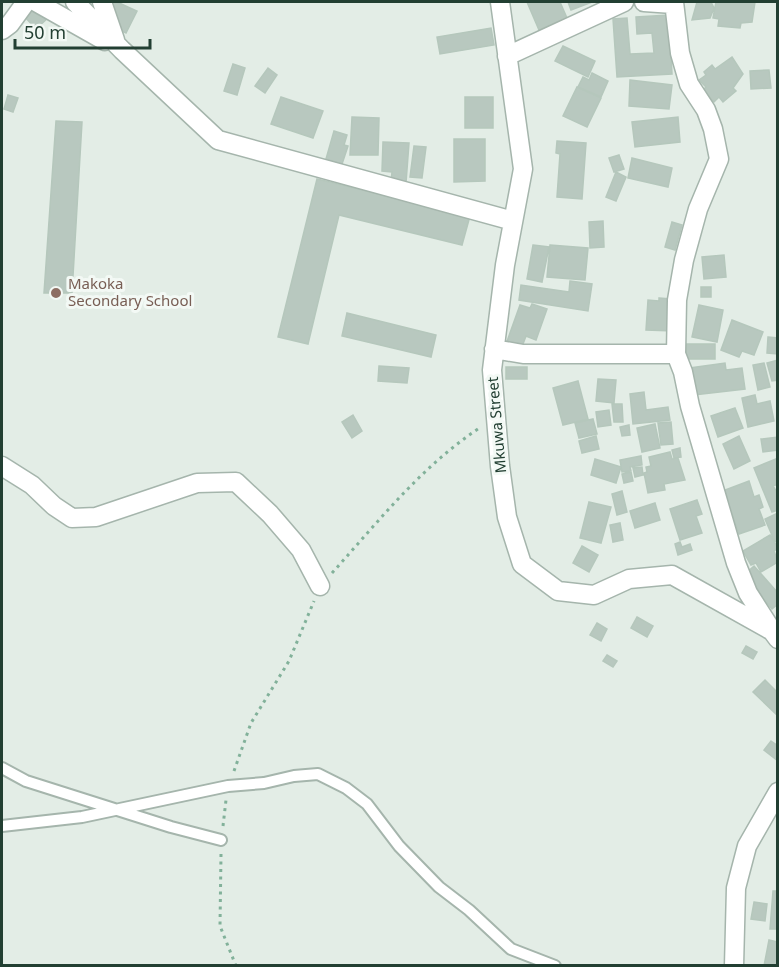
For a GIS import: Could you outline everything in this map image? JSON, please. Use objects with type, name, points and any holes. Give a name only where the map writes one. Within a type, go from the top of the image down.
[{"type":"street","points":[[2,30],[10,24],[26,2]]},
{"type":"street","points":[[36,2],[119,47]]},
{"type":"street","points":[[75,2],[119,47],[218,140],[513,221]]},
{"type":"street","points":[[102,2],[119,47]]},
{"type":"street","name":"Mkuwa Street","points":[[500,2],[523,169],[505,265],[492,370],[495,418],[507,517],[522,564],[558,591],[594,595],[629,579],[672,575],[775,635]]},
{"type":"street","points":[[507,56],[624,2]]},
{"type":"street","points":[[644,2],[674,3],[680,53],[688,84],[710,120],[719,159],[698,209],[684,260],[677,300],[676,354],[736,563],[748,593],[775,635]]},
{"type":"street","points":[[494,349],[523,354],[676,354]]},
{"type":"street","points":[[2,466],[32,485],[72,519],[96,517],[197,483],[236,482],[270,514],[301,550],[320,586]]},
{"type":"street","points":[[734,966],[736,888],[747,846],[777,792]]},
{"type":"lane","points":[[2,768],[26,781],[171,827],[221,840]]},
{"type":"lane","points":[[2,826],[72,819],[228,786],[318,774],[346,788],[367,804],[399,846],[439,887],[469,910],[511,949],[555,966]]},
{"type":"path","points":[[236,966],[220,926],[221,840],[228,786],[251,723],[289,661],[320,586],[411,485],[452,447],[495,418]]},
{"type":"building","points":[[110,2],[117,2],[137,11],[126,33],[101,21]]},
{"type":"building","points":[[527,2],[560,2],[567,18],[539,30]]},
{"type":"building","points":[[568,2],[592,2],[571,10]]},
{"type":"building","points":[[697,2],[711,2],[714,8],[710,18],[692,20]]},
{"type":"building","points":[[716,2],[755,2],[752,22],[741,23],[740,28],[718,26],[719,19],[713,18]]},
{"type":"building","points":[[38,4],[49,17],[36,29],[24,16]]},
{"type":"building","points":[[669,15],[672,74],[617,77],[613,19],[627,18],[630,54],[654,53],[652,33],[637,34],[636,17]]},
{"type":"building","points":[[491,28],[494,45],[440,54],[437,37]]},
{"type":"building","points":[[563,46],[595,61],[588,77],[555,61]]},
{"type":"building","points":[[732,57],[743,74],[733,88],[736,91],[723,102],[719,97],[714,102],[703,90],[706,87],[699,80],[706,75],[704,72],[712,65],[715,69]]},
{"type":"building","points":[[233,64],[245,68],[237,95],[224,91]]},
{"type":"building","points":[[268,68],[277,75],[265,93],[255,86]]},
{"type":"building","points":[[769,70],[771,88],[751,89],[750,71]]},
{"type":"building","points":[[592,73],[608,81],[601,97],[578,87],[583,77],[589,80]]},
{"type":"building","points":[[630,80],[672,85],[669,109],[629,106]]},
{"type":"building","points":[[577,87],[601,98],[587,127],[563,116]]},
{"type":"building","points":[[8,95],[18,98],[13,112],[4,109]]},
{"type":"building","points":[[281,97],[323,111],[313,138],[271,124]]},
{"type":"building","points":[[465,97],[493,97],[493,128],[465,128]]},
{"type":"building","points":[[352,117],[379,118],[378,155],[350,155]]},
{"type":"building","points":[[678,117],[680,142],[635,147],[632,122]]},
{"type":"building","points":[[56,121],[82,122],[72,293],[44,293]]},
{"type":"building","points":[[334,131],[347,135],[344,145],[348,146],[342,164],[326,159]]},
{"type":"building","points":[[454,139],[485,139],[485,181],[454,182]]},
{"type":"building","points":[[557,141],[586,143],[582,199],[557,197],[560,154],[556,153]]},
{"type":"building","points":[[383,142],[409,143],[406,183],[391,182],[392,172],[382,171]]},
{"type":"building","points":[[414,146],[426,147],[422,178],[410,177]]},
{"type":"building","points":[[619,155],[624,169],[614,172],[609,158]]},
{"type":"building","points":[[632,158],[672,168],[668,187],[628,178]]},
{"type":"building","points":[[616,172],[626,177],[616,201],[606,197]]},
{"type":"building","points":[[317,179],[470,216],[462,245],[339,215],[308,344],[278,337]]},
{"type":"building","points":[[603,221],[604,247],[590,248],[589,222]]},
{"type":"building","points":[[672,222],[682,225],[675,250],[665,247]]},
{"type":"building","points":[[533,245],[549,247],[542,282],[527,279]]},
{"type":"building","points":[[550,245],[588,248],[585,280],[547,277]]},
{"type":"building","points":[[724,255],[726,277],[704,279],[702,257]]},
{"type":"building","points":[[570,281],[592,284],[588,311],[519,300],[521,285],[569,292]]},
{"type":"building","points":[[701,287],[711,287],[711,297],[701,297]]},
{"type":"building","points":[[659,298],[671,299],[673,331],[646,330],[648,300],[659,301]]},
{"type":"building","points":[[532,304],[547,309],[536,340],[526,336],[520,352],[505,347],[520,305],[530,308]]},
{"type":"building","points":[[699,305],[723,310],[717,342],[692,337]]},
{"type":"building","points":[[347,313],[436,335],[431,357],[342,336]]},
{"type":"building","points":[[732,320],[763,332],[754,355],[742,351],[739,357],[721,350]]},
{"type":"building","points":[[768,337],[778,338],[778,354],[767,353]]},
{"type":"building","points":[[686,344],[715,344],[715,359],[686,359]]},
{"type":"building","points":[[778,360],[778,380],[772,381],[767,363]]},
{"type":"building","points":[[725,363],[726,370],[742,368],[745,389],[694,395],[690,368]]},
{"type":"building","points":[[764,363],[770,387],[758,390],[753,365]]},
{"type":"building","points":[[379,366],[409,368],[407,383],[378,381]]},
{"type":"building","points":[[506,367],[527,367],[527,379],[506,379]]},
{"type":"building","points":[[598,379],[616,380],[614,403],[596,401]]},
{"type":"building","points":[[578,381],[588,419],[563,425],[553,388]]},
{"type":"building","points":[[644,392],[646,410],[668,407],[670,420],[633,424],[630,394]]},
{"type":"building","points":[[755,395],[757,404],[770,401],[774,421],[748,427],[742,398]]},
{"type":"building","points":[[612,404],[622,404],[623,422],[614,422]]},
{"type":"building","points":[[735,408],[743,428],[718,437],[711,416]]},
{"type":"building","points":[[609,410],[611,425],[598,427],[596,412]]},
{"type":"building","points":[[353,415],[362,431],[352,438],[342,422]]},
{"type":"building","points":[[593,419],[597,434],[579,438],[575,423]]},
{"type":"building","points":[[671,422],[673,444],[661,445],[658,423]]},
{"type":"building","points":[[655,424],[660,448],[642,452],[637,428]]},
{"type":"building","points":[[629,425],[630,435],[622,436],[620,427]]},
{"type":"building","points":[[596,436],[599,449],[582,453],[579,441]]},
{"type":"building","points":[[739,436],[750,461],[734,469],[723,444]]},
{"type":"building","points":[[778,437],[778,450],[763,452],[761,439]]},
{"type":"building","points":[[680,448],[681,457],[674,458],[672,450]]},
{"type":"building","points":[[670,452],[672,459],[678,458],[685,480],[664,484],[665,490],[648,493],[644,473],[647,472],[646,467],[651,466],[649,457]]},
{"type":"building","points":[[641,456],[642,465],[630,467],[631,471],[622,472],[620,460]]},
{"type":"building","points":[[778,458],[778,484],[773,486],[778,494],[778,510],[772,512],[754,468]]},
{"type":"building","points":[[595,459],[621,467],[616,483],[591,475]]},
{"type":"building","points":[[642,467],[643,475],[635,477],[633,468]]},
{"type":"building","points":[[631,472],[633,481],[624,483],[622,474]]},
{"type":"building","points":[[749,481],[754,497],[759,495],[763,507],[759,509],[765,525],[739,534],[730,509],[726,510],[720,492]]},
{"type":"building","points":[[622,491],[627,512],[617,515],[612,494]]},
{"type":"building","points":[[697,500],[702,514],[696,516],[702,533],[680,540],[670,509]]},
{"type":"building","points":[[589,502],[611,507],[601,543],[580,538]]},
{"type":"building","points":[[655,503],[660,520],[635,528],[630,511]]},
{"type":"building","points":[[778,513],[778,541],[775,542],[765,519]]},
{"type":"building","points":[[620,523],[623,540],[613,542],[610,525]]},
{"type":"building","points":[[770,535],[778,548],[774,551],[778,562],[761,572],[756,563],[751,565],[743,551]]},
{"type":"building","points":[[680,542],[682,547],[690,544],[692,550],[678,555],[675,544]]},
{"type":"building","points":[[582,546],[598,555],[589,572],[573,563]]},
{"type":"building","points":[[754,566],[778,593],[778,604],[772,609],[744,575]]},
{"type":"building","points":[[637,617],[653,626],[647,637],[631,628]]},
{"type":"building","points":[[597,623],[607,629],[601,641],[590,635]]},
{"type":"building","points":[[746,646],[757,652],[753,659],[742,653]]},
{"type":"building","points":[[607,655],[617,661],[613,667],[603,661]]},
{"type":"building","points":[[765,680],[778,693],[778,716],[753,692]]},
{"type":"building","points":[[771,741],[778,746],[778,761],[764,750]]},
{"type":"building","points":[[773,891],[778,891],[778,929],[770,929]]},
{"type":"building","points":[[754,902],[767,904],[765,921],[751,919]]},
{"type":"building","points":[[769,940],[778,942],[778,966],[764,966]]},
{"type":"place","name":"Makoka Secondary School","points":[[56,293]]}]
